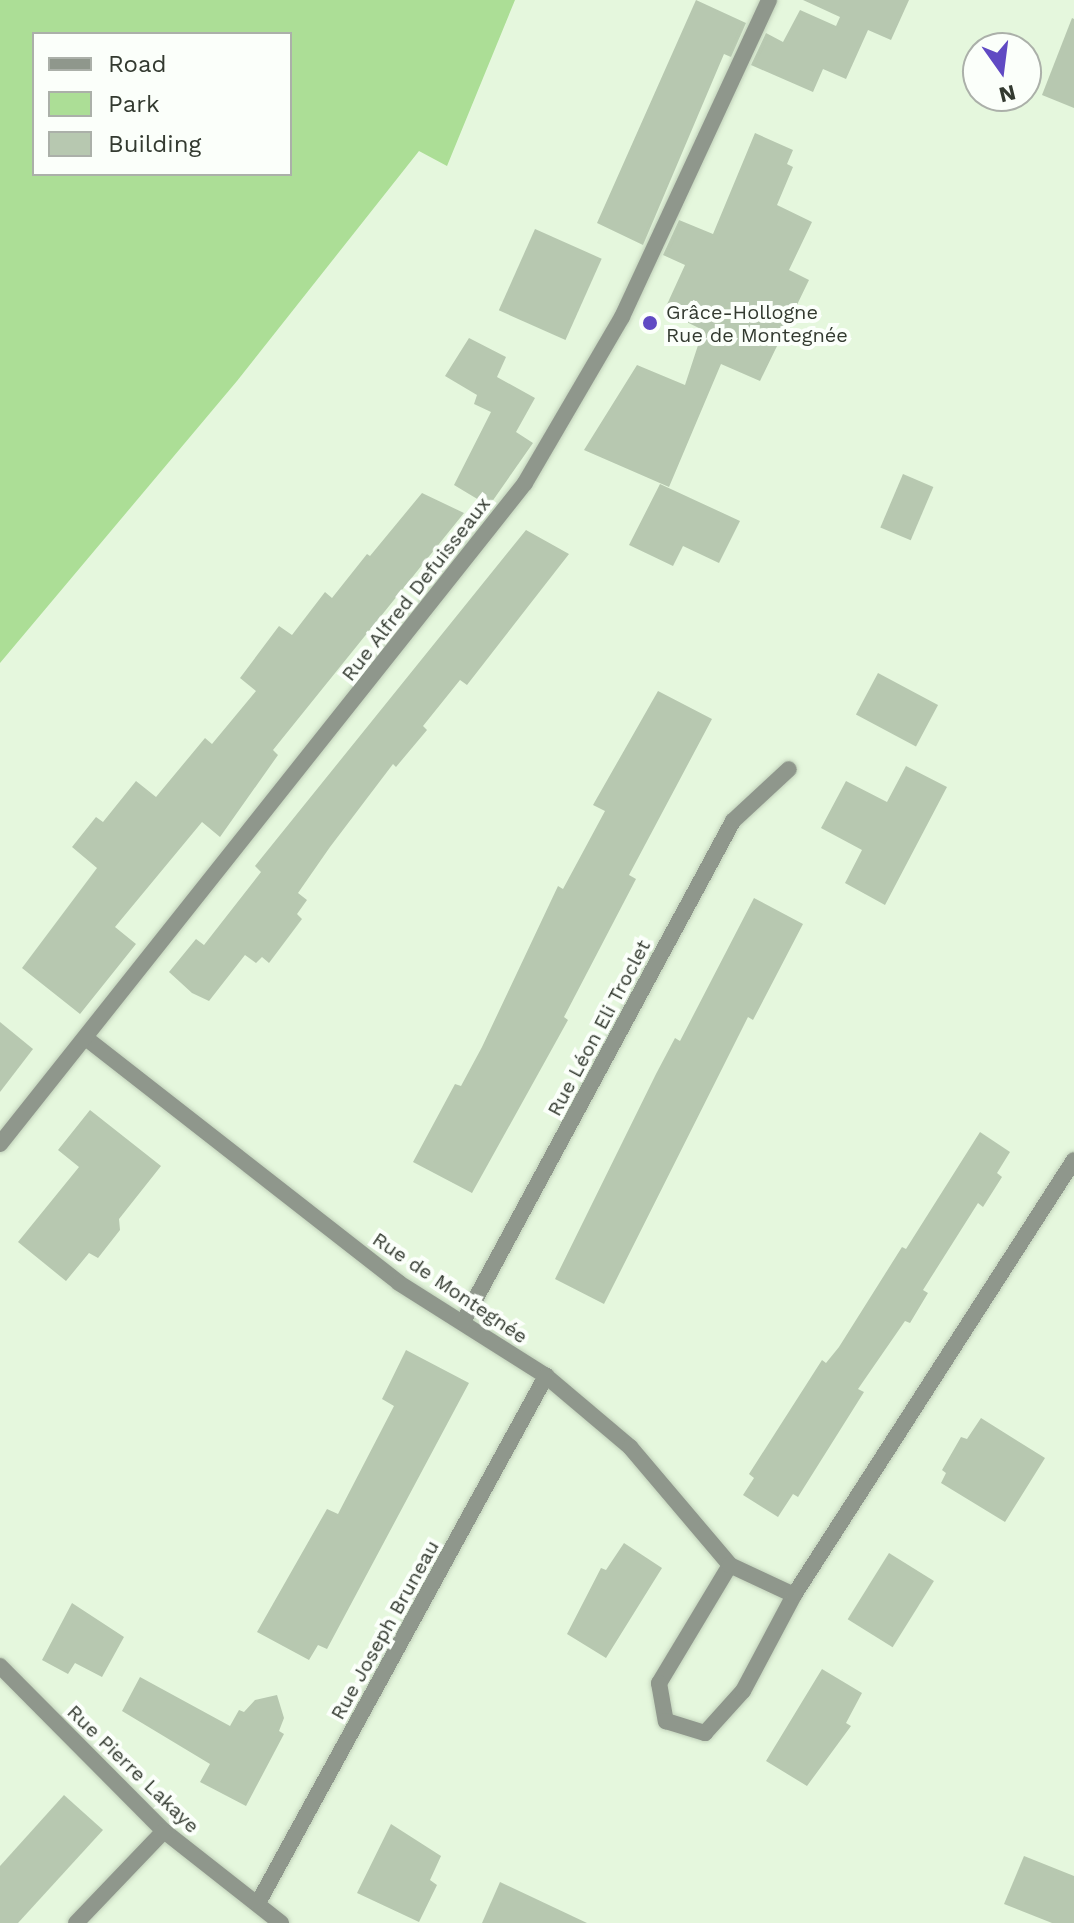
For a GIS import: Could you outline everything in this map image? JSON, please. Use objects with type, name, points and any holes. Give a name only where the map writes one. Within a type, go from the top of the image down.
[{"type":"street","name":"Rue Alfred Defuisseaux","points":[[0,1144],[87,1039],[525,483],[622,317],[769,0]]},
{"type":"street","name":"Rue Léon Eli Troclet","points":[[463,1322],[733,821],[789,769]]},
{"type":"street","name":"Rue de Montegnée","points":[[87,1039],[399,1283],[546,1376],[630,1447],[730,1565],[794,1595]]},
{"type":"street","points":[[730,1565],[659,1683],[666,1721],[705,1733],[743,1691],[794,1595],[1074,1160]]},
{"type":"street","name":"Rue Joseph Bruneau","points":[[258,1903],[546,1376]]},
{"type":"street","name":"Rue Pierre Lakaye","points":[[0,1666],[164,1831],[281,1923]]},
{"type":"street","points":[[76,1923],[164,1831]]},
{"type":"green space","points":[[0,0],[515,0],[447,166],[419,151],[237,381],[0,663]]},
{"type":"building","points":[[696,0],[746,23],[731,57],[724,54],[643,245],[597,223]]},
{"type":"building","points":[[803,0],[909,0],[891,40],[868,30],[846,79],[823,69],[813,92],[751,65],[766,33],[783,42],[800,10],[836,26],[840,17]]},
{"type":"building","points":[[1072,18],[1074,108],[1042,95]]},
{"type":"building","points":[[755,133],[793,150],[787,164],[793,167],[777,205],[812,222],[789,270],[809,280],[760,381],[721,364],[669,487],[584,450],[637,365],[685,385],[703,330],[664,311],[685,265],[663,255],[679,220],[713,234]]},
{"type":"building","points":[[535,229],[602,259],[565,340],[499,310]]},
{"type":"building","points":[[469,338],[506,357],[497,377],[535,398],[516,432],[533,443],[489,506],[454,485],[491,412],[474,404],[477,395],[445,376]]},
{"type":"building","points":[[903,474],[933,487],[911,540],[880,527]]},
{"type":"building","points":[[660,484],[740,521],[719,563],[683,546],[673,566],[629,545]]},
{"type":"building","points":[[422,493],[464,513],[273,750],[278,755],[220,837],[202,822],[115,927],[136,944],[80,1014],[22,968],[97,868],[72,847],[96,817],[103,822],[136,781],[156,797],[205,738],[212,744],[256,691],[240,678],[279,626],[292,635],[325,592],[332,598]]},
{"type":"building","points":[[526,530],[569,554],[467,685],[460,680],[423,726],[427,730],[396,767],[393,764],[330,847],[298,893],[307,900],[297,914],[302,919],[269,963],[262,957],[256,963],[245,955],[209,1001],[192,993],[169,972],[196,939],[204,945],[261,872],[255,866]]},
{"type":"building","points":[[878,673],[938,705],[916,746],[856,714]]},
{"type":"building","points":[[658,691],[712,719],[629,875],[636,879],[564,1017],[568,1020],[472,1193],[413,1162],[455,1084],[461,1086],[558,886],[563,889],[605,811],[593,805]]},
{"type":"building","points":[[906,766],[947,787],[885,905],[845,883],[862,850],[821,828],[846,781],[887,802]]},
{"type":"building","points":[[754,898],[803,924],[753,1020],[748,1017],[604,1304],[555,1279],[656,1074],[675,1038],[680,1041]]},
{"type":"building","points":[[0,1022],[33,1049],[0,1092]]},
{"type":"building","points":[[90,1110],[161,1166],[119,1219],[120,1230],[98,1258],[89,1253],[66,1281],[18,1242],[79,1167],[58,1150]]},
{"type":"building","points":[[980,1132],[1010,1152],[997,1173],[1002,1177],[983,1207],[978,1203],[923,1290],[928,1293],[910,1323],[905,1321],[858,1389],[864,1392],[798,1497],[793,1494],[778,1517],[743,1495],[754,1478],[749,1474],[822,1360],[826,1363],[839,1347],[902,1247],[906,1249]]},
{"type":"building","points":[[406,1350],[469,1383],[327,1649],[318,1645],[309,1660],[257,1632],[327,1509],[338,1514],[394,1406],[382,1399]]},
{"type":"building","points":[[981,1418],[1045,1458],[1005,1522],[941,1483],[946,1473],[942,1470],[961,1437],[967,1439]]},
{"type":"building","points":[[624,1543],[662,1568],[606,1658],[567,1634],[601,1568],[606,1570]]},
{"type":"building","points":[[889,1553],[934,1581],[893,1647],[848,1619]]},
{"type":"building","points":[[72,1603],[124,1637],[102,1677],[75,1663],[68,1674],[42,1660]]},
{"type":"building","points":[[822,1669],[862,1693],[846,1723],[851,1726],[807,1786],[766,1761]]},
{"type":"building","points":[[140,1677],[230,1726],[239,1710],[244,1712],[255,1700],[277,1695],[284,1718],[279,1731],[284,1734],[246,1806],[200,1782],[210,1764],[122,1711]]},
{"type":"building","points":[[64,1795],[103,1830],[18,1923],[0,1923],[0,1866]]},
{"type":"building","points":[[391,1824],[441,1856],[430,1880],[437,1885],[419,1922],[357,1893]]},
{"type":"building","points":[[1024,1856],[1074,1876],[1074,1923],[1052,1923],[1004,1904]]},
{"type":"building","points":[[500,1882],[587,1923],[482,1923]]},
{"type":"place","name":"Grâce-Hollogne Rue de Montegnée","points":[[650,323]]}]
